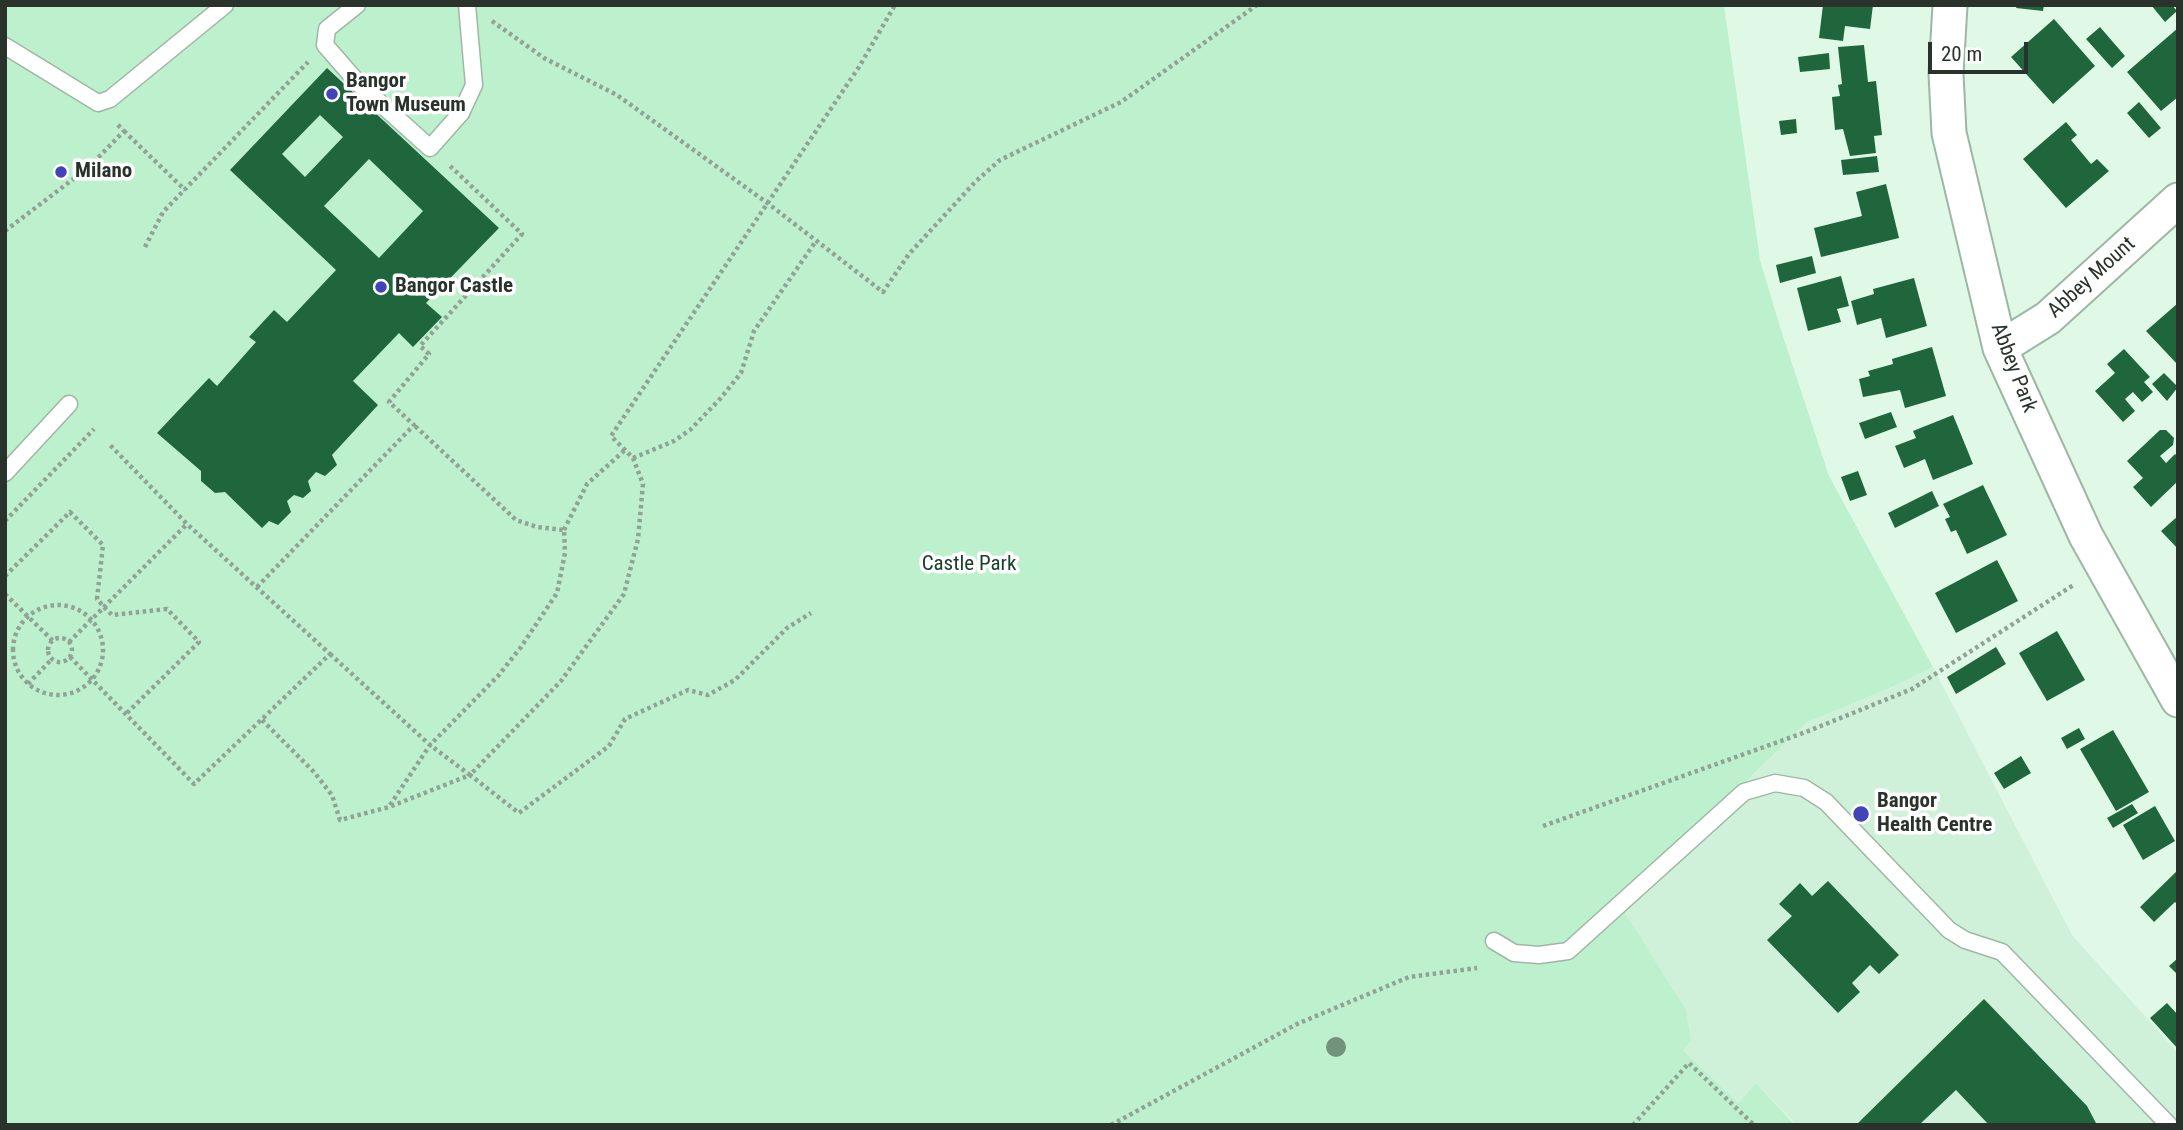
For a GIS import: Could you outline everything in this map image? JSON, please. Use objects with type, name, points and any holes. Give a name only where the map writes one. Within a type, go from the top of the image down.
[{"type":"street","name":"Abbey Park","points":[[1951,5],[1946,74],[1950,133],[2000,348],[2085,536],[2178,700]]},
{"type":"street","name":"Abbey Mount","points":[[2000,348],[2048,318],[2178,200]]},
{"type":"lane","points":[[5,46],[97,103],[110,99],[225,5]]},
{"type":"lane","points":[[357,5],[327,29],[326,45],[359,84],[430,148],[461,113],[474,85],[467,8]]},
{"type":"lane","points":[[5,473],[69,404]]},
{"type":"lane","points":[[1494,941],[1514,953],[1539,955],[1568,951],[1744,792],[1775,783],[1804,789],[1826,802],[1949,930],[1965,940],[2002,952],[2169,1125]]},
{"type":"path","points":[[262,720],[314,772],[332,795],[340,820],[388,807],[470,775],[561,681],[624,594],[638,539],[643,484],[633,457],[611,436],[859,67],[895,5]]},
{"type":"path","points":[[467,8],[499,24],[544,58],[617,95],[766,202],[883,292],[909,254],[975,181],[1000,160],[1121,102],[1257,5]]},
{"type":"path","points":[[145,247],[163,212],[326,45]]},
{"type":"path","points":[[97,103],[185,190]]},
{"type":"path","points":[[5,232],[89,167],[124,131]]},
{"type":"path","points":[[430,148],[522,234],[420,346],[429,354],[389,402],[516,520],[537,527],[564,530]]},
{"type":"path","points":[[633,457],[674,441],[690,430],[720,399],[741,373],[754,331],[816,241]]},
{"type":"path","points":[[257,587],[414,425]]},
{"type":"path","points":[[5,521],[94,429]]},
{"type":"path","points":[[109,444],[187,524],[429,745],[519,813],[609,746],[625,719],[688,690],[708,695],[735,680],[787,628],[811,613]]},
{"type":"path","points":[[388,807],[429,745],[498,676],[556,593],[565,553],[564,530],[587,484],[625,450]]},
{"type":"path","points":[[5,576],[71,512],[103,545],[97,599],[104,607],[112,615],[167,609],[199,642],[126,714]]},
{"type":"path","points":[[69,642],[187,524]]},
{"type":"path","points":[[1543,826],[1806,732],[1912,689],[2103,567]]},
{"type":"path","points":[[5,594],[53,641]]},
{"type":"path","points":[[69,606],[91,620],[101,636],[103,651],[92,680],[80,690],[66,695],[50,695],[28,684],[16,669],[12,655],[13,640],[27,616],[40,608],[69,606]]},
{"type":"path","points":[[60,638],[69,642],[72,650],[69,657],[63,662],[52,659],[49,651],[53,641],[60,638]]},
{"type":"path","points":[[69,657],[194,784],[330,654]]},
{"type":"path","points":[[28,684],[52,659]]},
{"type":"path","points":[[1111,1125],[1297,1024],[1409,977],[1477,968]]},
{"type":"path","points":[[1633,1125],[1689,1063],[1754,1125]]},
{"type":"shaded area","name":"Bangor Health Centre","points":[[1933,667],[2072,935],[2178,1053],[2178,1125],[1797,1125],[1756,1083],[1738,1103],[1683,1050],[1620,906],[1806,723]]},
{"type":"green space","name":"Castle Park","points":[[5,5],[1724,5],[1760,260],[1780,327],[1829,476],[1933,667],[1806,723],[1620,905],[1686,1010],[1691,1041],[1683,1050],[1738,1103],[1756,1083],[1795,1125],[5,1125]]},
{"type":"building","points":[[1823,5],[1873,5],[1870,29],[1845,26],[1843,41],[1819,38]]},
{"type":"building","points":[[2017,5],[2044,5],[2043,11],[2016,8]]},
{"type":"building","points":[[2151,5],[2172,5],[2177,11],[2165,22]]},
{"type":"building","points":[[2054,19],[2095,66],[2053,104],[2011,57]]},
{"type":"building","points":[[2100,27],[2125,56],[2112,68],[2086,39]]},
{"type":"building","points":[[2178,28],[2178,97],[2161,111],[2127,72]]},
{"type":"building","points":[[1864,45],[1868,82],[1876,81],[1882,135],[1874,136],[1876,153],[1850,156],[1843,129],[1835,130],[1832,97],[1840,96],[1838,85],[1842,84],[1838,47]]},
{"type":"building","points":[[1829,53],[1830,69],[1800,72],[1798,57]]},
{"type":"building","name":"Bangor Castle","points":[[327,68],[499,228],[426,303],[442,317],[413,347],[399,333],[353,381],[378,405],[332,455],[337,465],[325,476],[316,472],[308,481],[311,491],[303,498],[294,495],[287,501],[291,512],[278,525],[269,521],[262,528],[225,492],[215,493],[201,481],[201,471],[157,433],[209,378],[217,386],[256,342],[249,337],[274,310],[287,322],[336,270],[230,170]],"holes":[[[320,115],[343,137],[305,177],[282,154]],[[369,159],[423,211],[379,258],[324,206]]]},
{"type":"building","points":[[2139,102],[2161,128],[2149,138],[2127,113]]},
{"type":"building","points":[[1796,119],[1797,133],[1781,135],[1779,121]]},
{"type":"building","points":[[2066,122],[2077,135],[2071,140],[2091,164],[2097,159],[2109,171],[2066,208],[2023,159]]},
{"type":"building","points":[[1877,156],[1879,172],[1843,175],[1841,160]]},
{"type":"building","points":[[1886,184],[1899,238],[1821,257],[1814,228],[1862,216],[1856,192]]},
{"type":"building","points":[[1812,256],[1816,273],[1780,283],[1776,265]]},
{"type":"building","points":[[1841,276],[1849,306],[1837,309],[1841,322],[1808,331],[1797,288]]},
{"type":"building","points":[[1914,278],[1927,326],[1886,338],[1881,318],[1857,325],[1851,301],[1874,294],[1873,289]]},
{"type":"building","points":[[2178,303],[2178,365],[2146,331]]},
{"type":"building","points":[[1932,347],[1946,396],[1905,408],[1900,390],[1863,397],[1859,379],[1870,376],[1868,371],[1893,364],[1892,359]]},
{"type":"building","points":[[2124,349],[2150,377],[2144,382],[2153,392],[2142,402],[2133,392],[2125,399],[2135,411],[2123,422],[2095,391],[2115,373],[2107,364]]},
{"type":"building","points":[[2164,373],[2178,387],[2167,401],[2152,384]]},
{"type":"building","points":[[1891,412],[1897,427],[1865,439],[1859,423]]},
{"type":"building","points":[[1953,415],[1973,464],[1933,480],[1925,459],[1904,468],[1895,446],[1916,438],[1913,431]]},
{"type":"building","points":[[2160,430],[2166,430],[2174,438],[2173,445],[2160,456],[2166,463],[2175,454],[2178,457],[2178,481],[2151,507],[2133,487],[2143,478],[2127,461]]},
{"type":"building","points":[[1858,471],[1867,495],[1850,501],[1841,477]]},
{"type":"building","points":[[1983,485],[2007,535],[1967,554],[1956,530],[1951,532],[1945,519],[1950,517],[1943,504]]},
{"type":"building","points":[[1932,491],[1939,506],[1895,528],[1888,513]]},
{"type":"building","points":[[2178,516],[2178,549],[2161,531]]},
{"type":"building","points":[[1997,560],[2018,601],[1956,633],[1935,593]]},
{"type":"building","points":[[2057,631],[2085,680],[2047,701],[2019,653]]},
{"type":"building","points":[[1996,647],[2006,664],[1956,694],[1947,677]]},
{"type":"building","points":[[2079,728],[2085,739],[2067,749],[2061,738]]},
{"type":"building","points":[[2113,730],[2149,792],[2116,811],[2080,749]]},
{"type":"building","points":[[2021,756],[2031,773],[2004,789],[1994,773]]},
{"type":"building","points":[[2132,804],[2138,813],[2113,828],[2107,818]]},
{"type":"building","points":[[2155,806],[2175,841],[2143,860],[2123,825]]},
{"type":"building","points":[[2178,870],[2178,905],[2175,902],[2154,922],[2140,907]]},
{"type":"building","points":[[1828,881],[1899,955],[1879,974],[1870,965],[1852,983],[1860,992],[1838,1013],[1767,940],[1792,916],[1779,904],[1800,883],[1812,896]]},
{"type":"building","points":[[2178,958],[2178,975],[2169,966]]},
{"type":"building","points":[[1984,999],[2087,1106],[2097,1125],[1989,1125],[1956,1090],[1919,1125],[1856,1125]]},
{"type":"building","points":[[2167,1003],[2178,1015],[2178,1049],[2150,1018]]},
{"type":"place","name":"Bangor Town Museum","points":[[332,94]]},
{"type":"place","name":"Milano","points":[[61,172]]},
{"type":"place","name":"Bangor Castle","points":[[381,287]]},
{"type":"place","name":"Bangor Health Centre","points":[[1861,814]]}]
